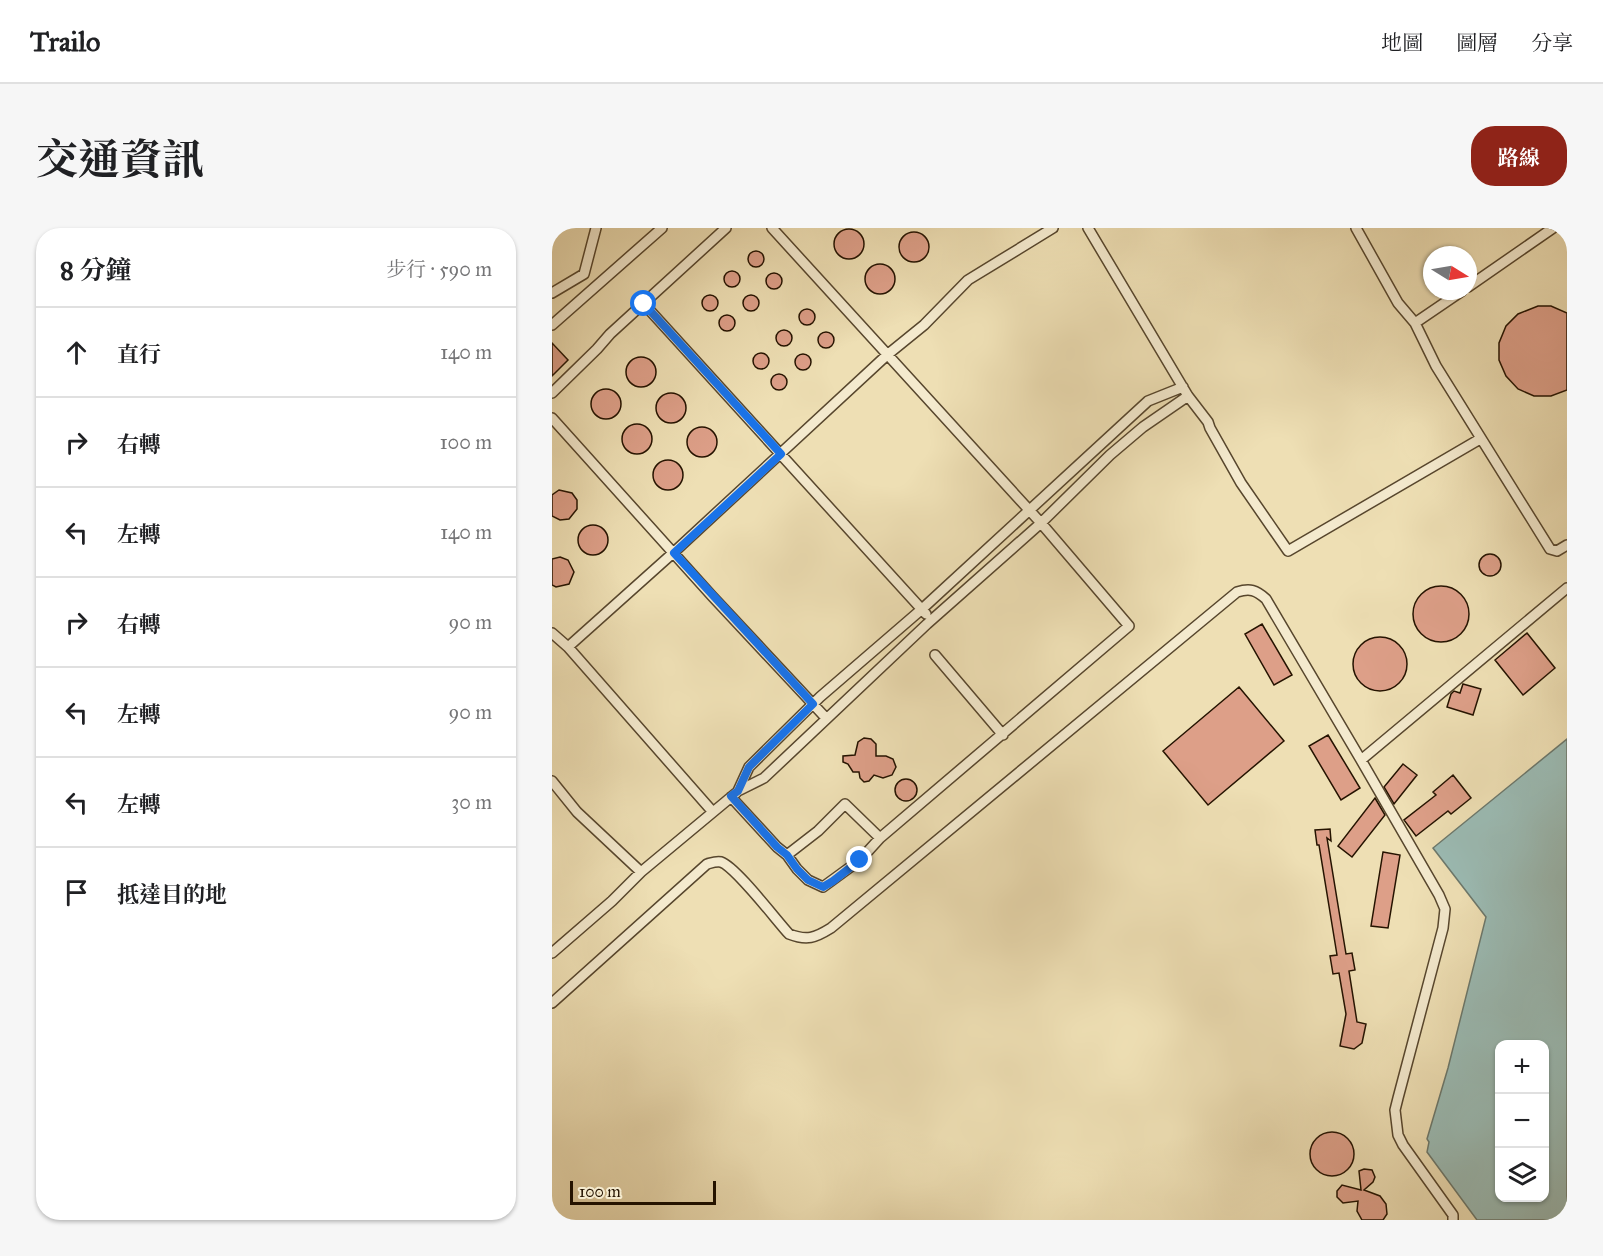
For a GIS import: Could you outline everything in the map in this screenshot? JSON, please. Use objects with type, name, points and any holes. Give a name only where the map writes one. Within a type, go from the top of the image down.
[{"type":"lane","points":[[552,293],[584,274],[596,228]]},
{"type":"lane","points":[[552,325],[662,228]]},
{"type":"lane","points":[[552,393],[609,334],[726,228]]},
{"type":"lane","points":[[735,794],[797,869],[808,880],[823,887],[860,860],[880,838],[1129,626],[1041,522],[772,228]]},
{"type":"lane","points":[[568,647],[674,553],[887,355],[924,325],[968,280],[1053,228]]},
{"type":"lane","points":[[1088,228],[1188,396],[1208,422],[1241,483],[1288,551],[1480,439]]},
{"type":"lane","points":[[1356,228],[1398,303],[1415,323],[1437,366],[1468,414],[1480,439],[1550,549],[1557,551],[1567,544]]},
{"type":"lane","points":[[1477,281],[1554,228]]},
{"type":"lane","points":[[1415,323],[1449,300]]},
{"type":"lane","points":[[644,304],[931,620]]},
{"type":"lane","points":[[735,794],[749,767],[813,704],[922,609],[1148,401],[1183,387]]},
{"type":"lane","points":[[554,948],[612,901],[641,872],[712,811],[735,794],[764,778],[931,620],[1143,427],[1188,396]]},
{"type":"lane","points":[[552,418],[826,718]]},
{"type":"lane","points":[[1361,760],[1567,588]]},
{"type":"lane","points":[[552,1003],[707,864],[714,862],[722,862],[735,872],[789,934],[802,939],[815,938],[831,928],[1237,592],[1247,589],[1257,591],[1266,599],[1439,895],[1445,909],[1443,928],[1398,1098],[1395,1123],[1403,1145],[1453,1215],[1453,1220]]},
{"type":"lane","points":[[552,633],[568,647],[712,811]]},
{"type":"lane","points":[[935,655],[1003,735]]},
{"type":"lane","points":[[867,656],[879,670]]},
{"type":"lane","points":[[552,781],[577,812],[641,872]]},
{"type":"lane","points":[[787,855],[818,831],[845,804],[880,838]]},
{"type":"water","points":[[1567,739],[1567,1220],[1477,1220],[1427,1152],[1429,1142],[1427,1139],[1448,1068],[1486,917],[1433,848]]},
{"type":"building","points":[[849,229],[860,233],[864,244],[860,255],[849,259],[838,255],[834,244],[838,233]]},
{"type":"building","points":[[914,232],[925,236],[929,247],[925,258],[914,262],[903,258],[899,247],[903,236]]},
{"type":"building","points":[[753,251],[759,251],[764,259],[762,265],[753,267],[748,262],[748,256]]},
{"type":"building","points":[[880,264],[891,268],[895,279],[891,290],[880,294],[869,290],[865,279],[869,268]]},
{"type":"building","points":[[729,271],[735,271],[740,279],[738,285],[729,287],[724,282],[724,276]]},
{"type":"building","points":[[771,273],[777,273],[782,281],[780,287],[771,289],[766,284],[766,278]]},
{"type":"building","points":[[707,295],[713,295],[718,303],[716,309],[707,311],[702,306],[702,300]]},
{"type":"building","points":[[748,295],[754,295],[759,303],[757,309],[748,311],[743,306],[743,300]]},
{"type":"building","points":[[1538,306],[1551,306],[1567,313],[1567,390],[1551,396],[1534,396],[1518,389],[1506,376],[1499,360],[1499,343],[1506,326],[1518,314]]},
{"type":"building","points":[[804,309],[810,309],[815,317],[813,323],[804,325],[799,320],[799,314]]},
{"type":"building","points":[[724,315],[730,315],[735,323],[733,329],[724,331],[719,326],[719,320]]},
{"type":"building","points":[[781,330],[787,330],[792,338],[790,344],[781,346],[776,341],[776,335]]},
{"type":"building","points":[[826,332],[832,334],[834,340],[832,346],[826,348],[820,346],[818,340],[820,334]]},
{"type":"building","points":[[552,343],[568,360],[552,376]]},
{"type":"building","points":[[761,353],[767,355],[769,361],[767,367],[761,369],[755,367],[753,361],[755,355]]},
{"type":"building","points":[[800,354],[806,354],[811,362],[809,368],[800,370],[795,365],[795,359]]},
{"type":"building","points":[[641,357],[652,361],[656,372],[652,383],[641,387],[630,383],[626,372],[630,361]]},
{"type":"building","points":[[776,374],[782,374],[787,382],[785,388],[776,390],[771,385],[771,379]]},
{"type":"building","points":[[606,389],[617,393],[621,404],[617,415],[606,419],[595,415],[591,404],[595,393]]},
{"type":"building","points":[[671,393],[682,397],[686,408],[682,419],[671,423],[660,419],[656,408],[660,397]]},
{"type":"building","points":[[637,424],[648,428],[652,439],[648,450],[637,454],[626,450],[622,439],[626,428]]},
{"type":"building","points":[[702,427],[713,431],[717,442],[713,453],[702,457],[691,453],[687,442],[691,431]]},
{"type":"building","points":[[668,460],[679,464],[683,475],[679,486],[668,490],[657,486],[653,475],[657,464]]},
{"type":"building","points":[[559,490],[572,493],[577,500],[577,509],[569,519],[560,520],[552,516],[552,495]]},
{"type":"building","points":[[593,525],[604,529],[608,540],[604,551],[593,555],[582,551],[578,540],[582,529]]},
{"type":"building","points":[[1490,554],[1498,557],[1501,565],[1498,573],[1490,576],[1482,573],[1479,565],[1482,557]]},
{"type":"building","points":[[560,557],[568,560],[574,572],[569,584],[556,587],[552,585],[552,559]]},
{"type":"building","points":[[1435,586],[1447,586],[1457,590],[1465,598],[1469,614],[1465,630],[1457,638],[1447,642],[1435,642],[1425,638],[1417,630],[1413,620],[1413,608],[1417,598],[1425,590]]},
{"type":"building","points":[[1262,624],[1292,675],[1274,685],[1245,634]]},
{"type":"building","points":[[1527,633],[1555,668],[1523,695],[1495,660]]},
{"type":"building","points":[[1375,637],[1385,637],[1395,641],[1403,649],[1407,664],[1403,679],[1395,687],[1385,691],[1375,691],[1365,687],[1357,679],[1353,669],[1353,659],[1357,649],[1365,641]]},
{"type":"building","points":[[1463,684],[1481,689],[1473,715],[1447,707],[1451,694],[1454,691],[1460,693]]},
{"type":"building","points":[[1239,687],[1284,741],[1208,805],[1163,751]]},
{"type":"building","points":[[1328,735],[1360,788],[1341,800],[1309,746]]},
{"type":"building","points":[[864,738],[871,739],[876,744],[876,756],[893,759],[896,767],[892,775],[883,778],[874,775],[869,781],[864,782],[859,772],[853,772],[848,764],[843,762],[843,756],[855,755],[858,742]]},
{"type":"building","points":[[1403,764],[1417,775],[1394,804],[1384,787]]},
{"type":"building","points":[[1453,775],[1471,798],[1451,814],[1448,811],[1416,836],[1404,820],[1436,795],[1433,792]]},
{"type":"building","points":[[906,779],[914,782],[917,790],[914,798],[906,801],[898,798],[895,790],[898,782]]},
{"type":"building","points":[[1375,798],[1385,815],[1352,857],[1338,846]]},
{"type":"building","points":[[1330,829],[1331,841],[1327,838],[1346,954],[1352,953],[1355,970],[1349,971],[1357,1022],[1366,1024],[1362,1043],[1354,1049],[1340,1046],[1346,1014],[1339,973],[1333,974],[1330,956],[1337,955],[1315,830]]},
{"type":"building","points":[[1383,852],[1400,855],[1388,928],[1371,926]]},
{"type":"building","points":[[1332,1132],[1347,1139],[1354,1154],[1347,1169],[1332,1176],[1317,1169],[1310,1154],[1317,1139]]},
{"type":"building","points":[[1372,1170],[1375,1177],[1364,1190],[1380,1196],[1386,1204],[1387,1214],[1383,1220],[1362,1220],[1357,1211],[1358,1201],[1343,1203],[1337,1197],[1337,1191],[1342,1185],[1361,1190],[1359,1171]]},
{"type":"route","points":[[644,304],[781,454],[674,553],[813,704],[749,767],[738,791],[731,796],[787,855],[797,869],[818,886],[823,887],[833,881],[860,860]]}]
